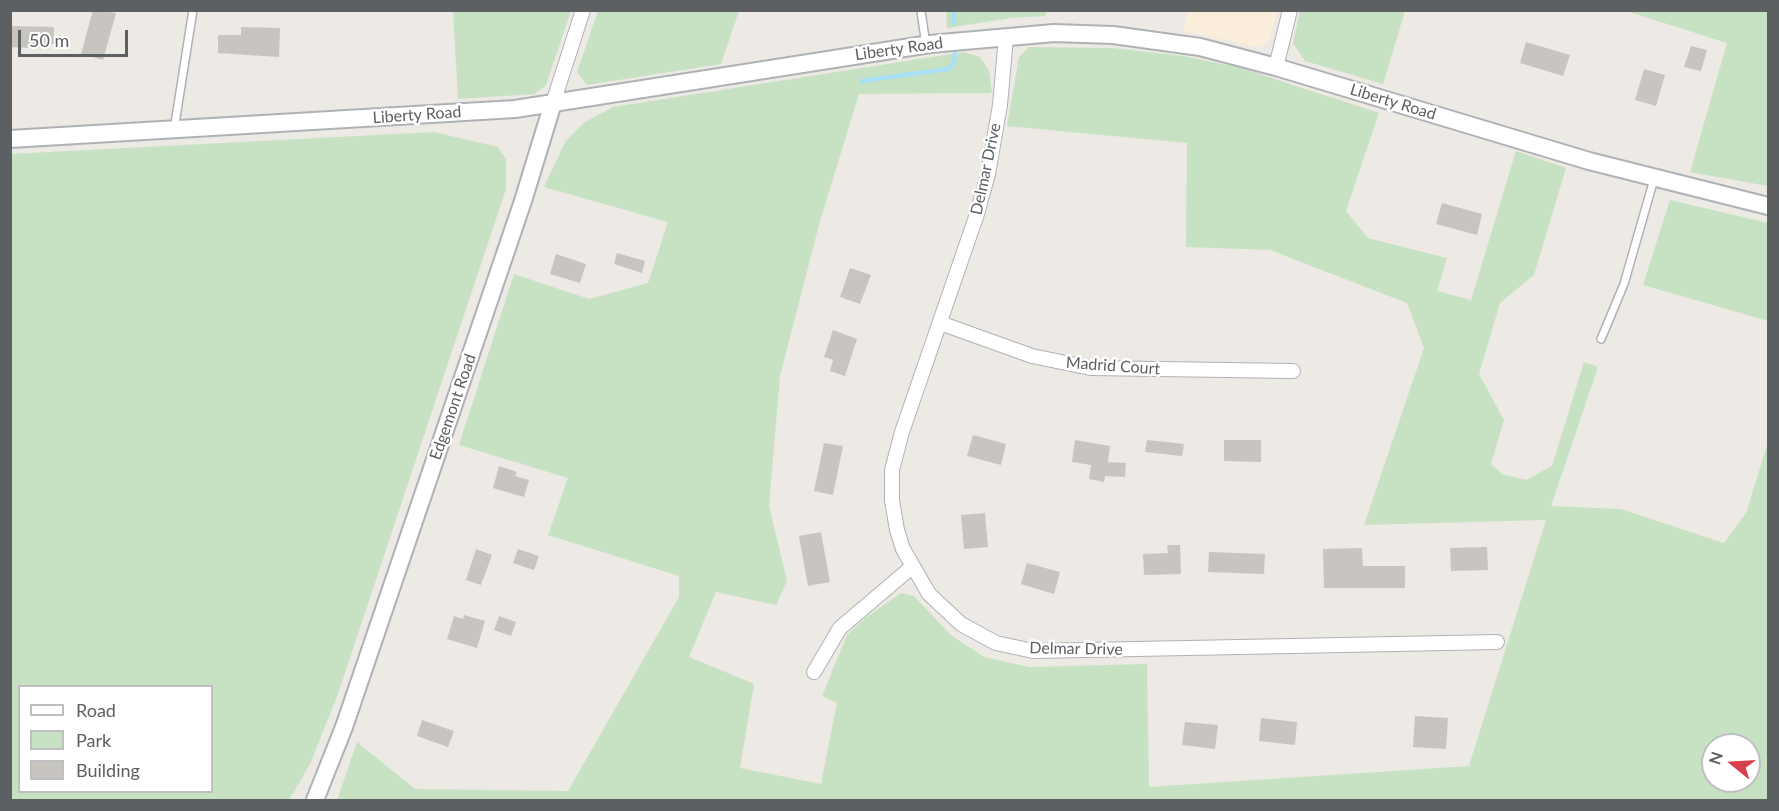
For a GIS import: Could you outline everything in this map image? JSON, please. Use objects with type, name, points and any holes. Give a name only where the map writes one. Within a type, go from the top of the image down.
[{"type":"street","name":"Edgemont Road","points":[[315,801],[352,704],[520,212],[583,10]]},
{"type":"street","points":[[1276,67],[1290,10]]},
{"type":"street","name":"Liberty Road","points":[[10,138],[515,109],[926,45],[1054,33],[1142,38],[1200,47],[1276,67],[1654,179],[1768,206]]},
{"type":"street","name":"Delmar Drive","points":[[1006,37],[1000,105],[988,174],[977,214],[902,432],[892,470],[892,500],[897,530],[903,549],[930,594],[962,624],[996,643],[1033,651],[1497,642]]},
{"type":"street","name":"Madrid Court","points":[[940,323],[1032,356],[1090,368],[1293,370]]},
{"type":"street","points":[[814,672],[840,628],[913,566]]},
{"type":"lane","points":[[174,130],[193,10]]},
{"type":"lane","points":[[921,11],[926,45]]},
{"type":"lane","points":[[1600,339],[1624,284],[1654,179]]},
{"type":"shaded area","points":[[1189,10],[1277,11],[1270,40],[1258,47],[1183,31]]},
{"type":"green space","points":[[598,10],[739,11],[721,64],[587,85],[577,72]]},
{"type":"green space","points":[[946,10],[1047,11],[1045,16],[1011,18],[947,28]]},
{"type":"green space","points":[[453,11],[571,11],[546,85],[535,94],[458,99]]},
{"type":"green space","points":[[1300,11],[1405,11],[1383,84],[1305,61],[1293,43]]},
{"type":"green space","points":[[1626,11],[1768,11],[1768,186],[1690,172],[1727,43]]},
{"type":"green space","points":[[1029,47],[1113,48],[1183,56],[1241,68],[1379,113],[1346,211],[1368,238],[1447,258],[1437,291],[1471,300],[1516,151],[1566,168],[1534,275],[1500,303],[1479,374],[1504,420],[1491,464],[1502,474],[1526,480],[1552,466],[1584,362],[1598,367],[1551,506],[1621,509],[1724,543],[1746,513],[1768,442],[1768,800],[337,800],[357,742],[415,789],[568,791],[679,597],[679,576],[548,535],[568,478],[459,445],[514,274],[589,299],[648,283],[668,222],[544,187],[565,142],[585,122],[613,107],[964,52],[980,57],[989,70],[992,93],[859,94],[820,221],[780,376],[769,506],[787,581],[776,605],[716,592],[689,657],[754,684],[740,768],[821,784],[837,703],[822,696],[847,635],[865,618],[901,593],[914,596],[951,635],[984,657],[1029,667],[1147,664],[1149,787],[1469,766],[1546,520],[1364,525],[1424,348],[1407,303],[1270,250],[1186,247],[1187,143],[1007,126],[1019,57]]},
{"type":"green space","points":[[434,132],[498,147],[506,159],[506,189],[338,694],[310,764],[289,800],[11,800],[11,154]]},
{"type":"green space","points":[[1670,200],[1768,223],[1768,321],[1643,285]]},
{"type":"building","points":[[93,10],[116,13],[103,60],[81,54]]},
{"type":"building","points":[[10,26],[54,27],[54,44],[30,44],[29,48],[10,47]]},
{"type":"building","points":[[241,27],[280,28],[279,57],[218,53],[218,35],[241,35]]},
{"type":"building","points":[[1526,42],[1570,55],[1563,76],[1520,63]]},
{"type":"building","points":[[1691,46],[1707,50],[1701,71],[1684,67]]},
{"type":"building","points":[[1644,69],[1665,75],[1656,106],[1635,100]]},
{"type":"building","points":[[1442,203],[1482,214],[1477,235],[1436,224]]},
{"type":"building","points":[[617,253],[645,261],[642,273],[614,264]]},
{"type":"building","points":[[556,254],[586,264],[580,283],[550,274]]},
{"type":"building","points":[[850,268],[871,275],[860,304],[840,297]]},
{"type":"building","points":[[833,330],[857,339],[845,376],[830,371],[833,360],[824,357]]},
{"type":"building","points":[[973,435],[1006,444],[1001,465],[967,456]]},
{"type":"building","points":[[1075,440],[1110,446],[1108,462],[1126,463],[1125,477],[1105,476],[1104,482],[1089,479],[1091,465],[1072,462]]},
{"type":"building","points":[[1147,440],[1184,444],[1182,456],[1145,452]]},
{"type":"building","points":[[1224,440],[1261,440],[1261,462],[1224,461]]},
{"type":"building","points":[[824,443],[843,446],[833,495],[814,491]]},
{"type":"building","points":[[499,466],[517,472],[515,476],[529,480],[524,497],[493,488]]},
{"type":"building","points":[[985,513],[988,547],[964,549],[961,515]]},
{"type":"building","points":[[821,532],[830,582],[808,586],[799,536]]},
{"type":"building","points":[[1167,545],[1180,545],[1181,574],[1144,575],[1143,554],[1168,553]]},
{"type":"building","points":[[1487,547],[1488,570],[1451,571],[1450,548]]},
{"type":"building","points":[[1362,548],[1363,566],[1405,566],[1405,588],[1324,588],[1323,549]]},
{"type":"building","points":[[476,549],[492,555],[481,585],[466,580]]},
{"type":"building","points":[[518,549],[539,556],[534,570],[513,563]]},
{"type":"building","points":[[1209,552],[1265,554],[1264,574],[1208,572]]},
{"type":"building","points":[[1027,563],[1060,572],[1054,594],[1021,584]]},
{"type":"building","points":[[464,615],[485,621],[477,648],[447,639],[454,616],[463,619]]},
{"type":"building","points":[[499,616],[516,622],[511,636],[494,630]]},
{"type":"building","points":[[1415,716],[1448,718],[1446,749],[1413,747]]},
{"type":"building","points":[[1261,718],[1297,722],[1295,745],[1259,741]]},
{"type":"building","points":[[422,720],[454,731],[448,747],[417,736]]},
{"type":"building","points":[[1185,722],[1218,725],[1215,749],[1182,745]]},
{"type":"waterway","points":[[954,10],[954,23]]},
{"type":"waterway","points":[[862,81],[948,69],[954,63],[955,53]]}]
